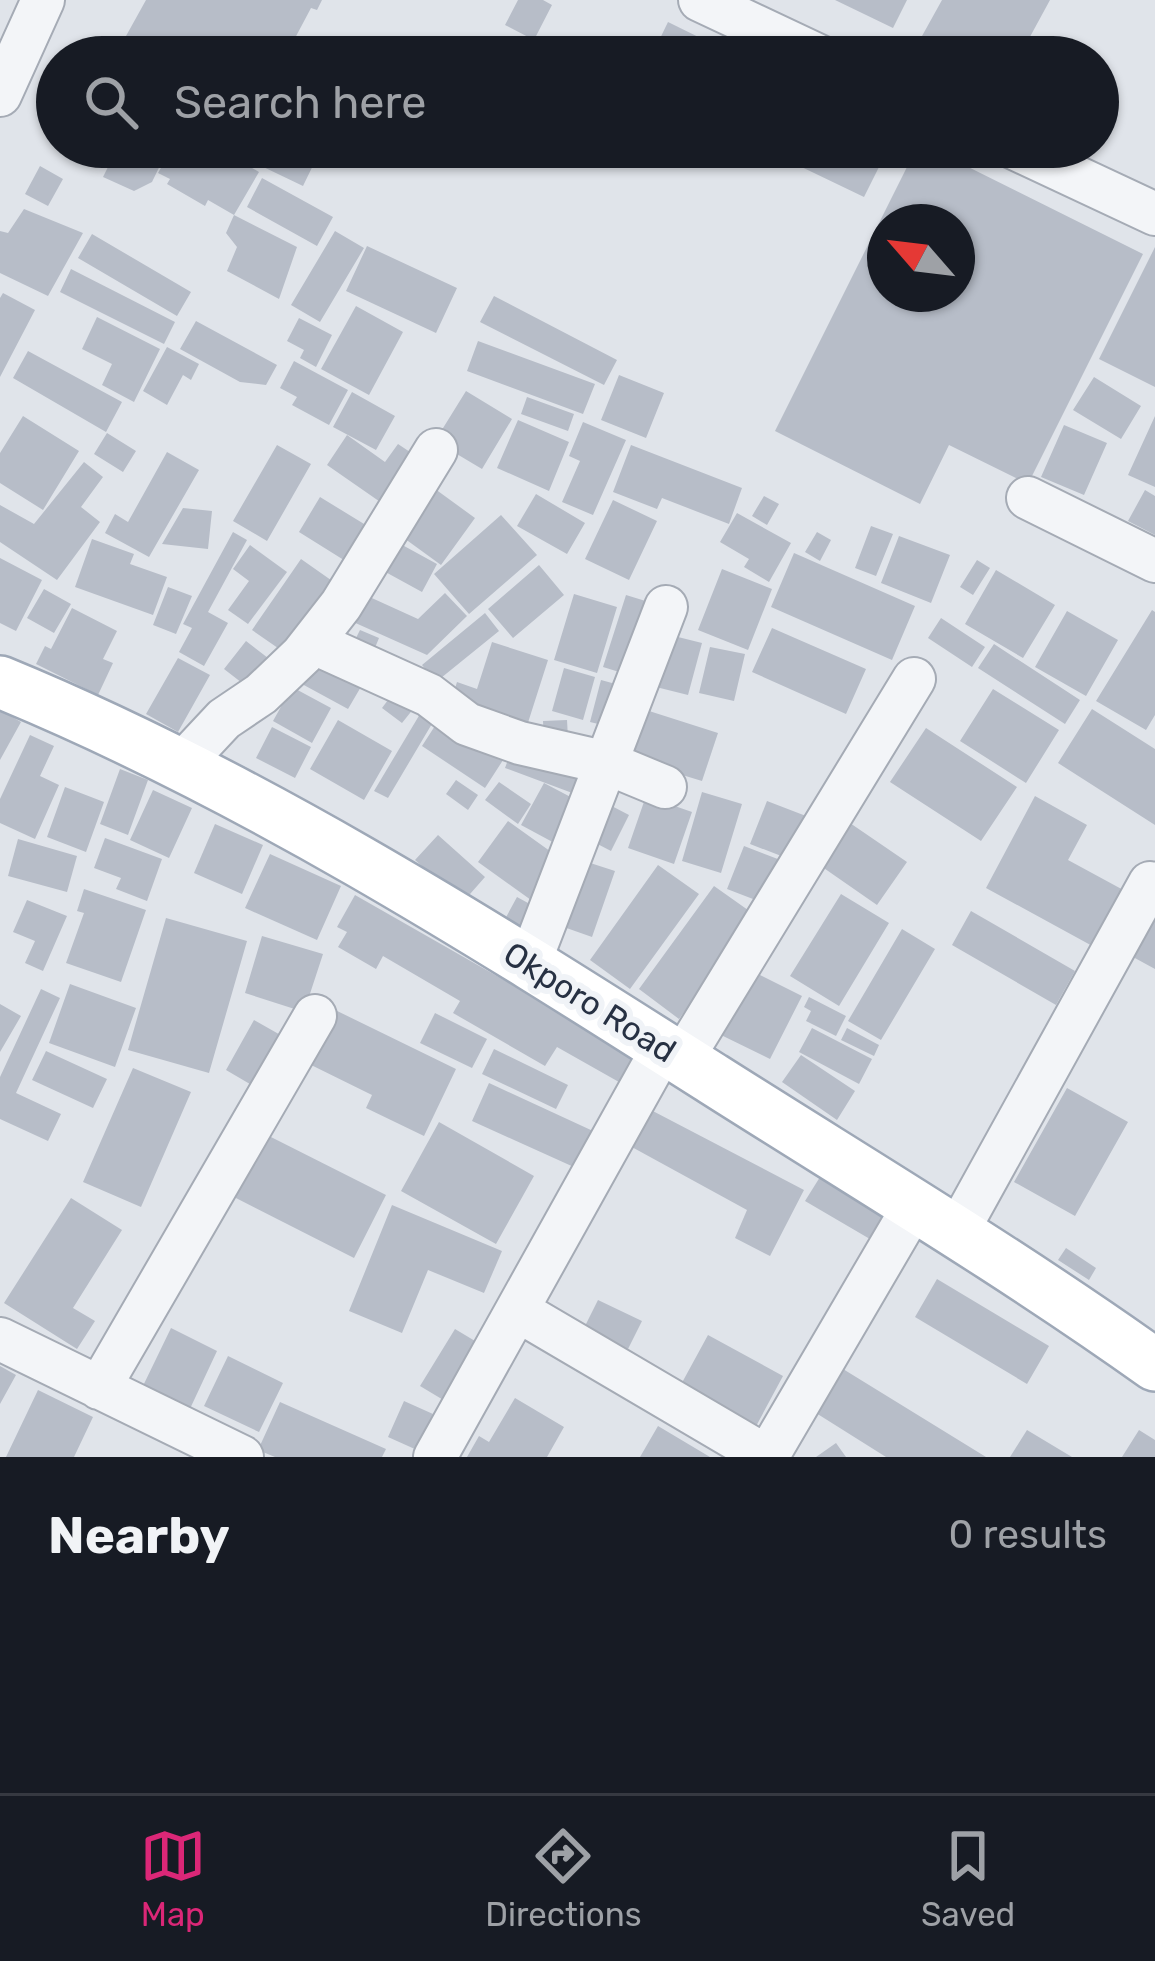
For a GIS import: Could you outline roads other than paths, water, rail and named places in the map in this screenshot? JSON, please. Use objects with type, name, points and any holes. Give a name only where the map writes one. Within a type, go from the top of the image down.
[{"type":"main road","name":"Okporo Road","points":[[0,682],[180,766],[341,849],[957,1232],[1155,1365]]},
{"type":"street","points":[[0,95],[43,0]]},
{"type":"street","points":[[700,0],[776,36]]},
{"type":"street","points":[[1058,168],[1154,212]]},
{"type":"street","points":[[180,766],[224,719],[261,694],[312,642],[341,605],[436,450]]},
{"type":"street","points":[[1028,499],[1155,561]]},
{"type":"street","points":[[529,964],[666,607]]},
{"type":"street","points":[[312,642],[430,695],[467,724],[520,743],[608,763],[665,788]]},
{"type":"street","points":[[435,1457],[517,1310],[672,1053],[914,679]]},
{"type":"street","points":[[957,1232],[1150,884]]},
{"type":"street","points":[[99,1388],[315,1016]]},
{"type":"street","points":[[517,1310],[767,1457],[914,1205]]},
{"type":"street","points":[[0,1339],[242,1457]]}]
